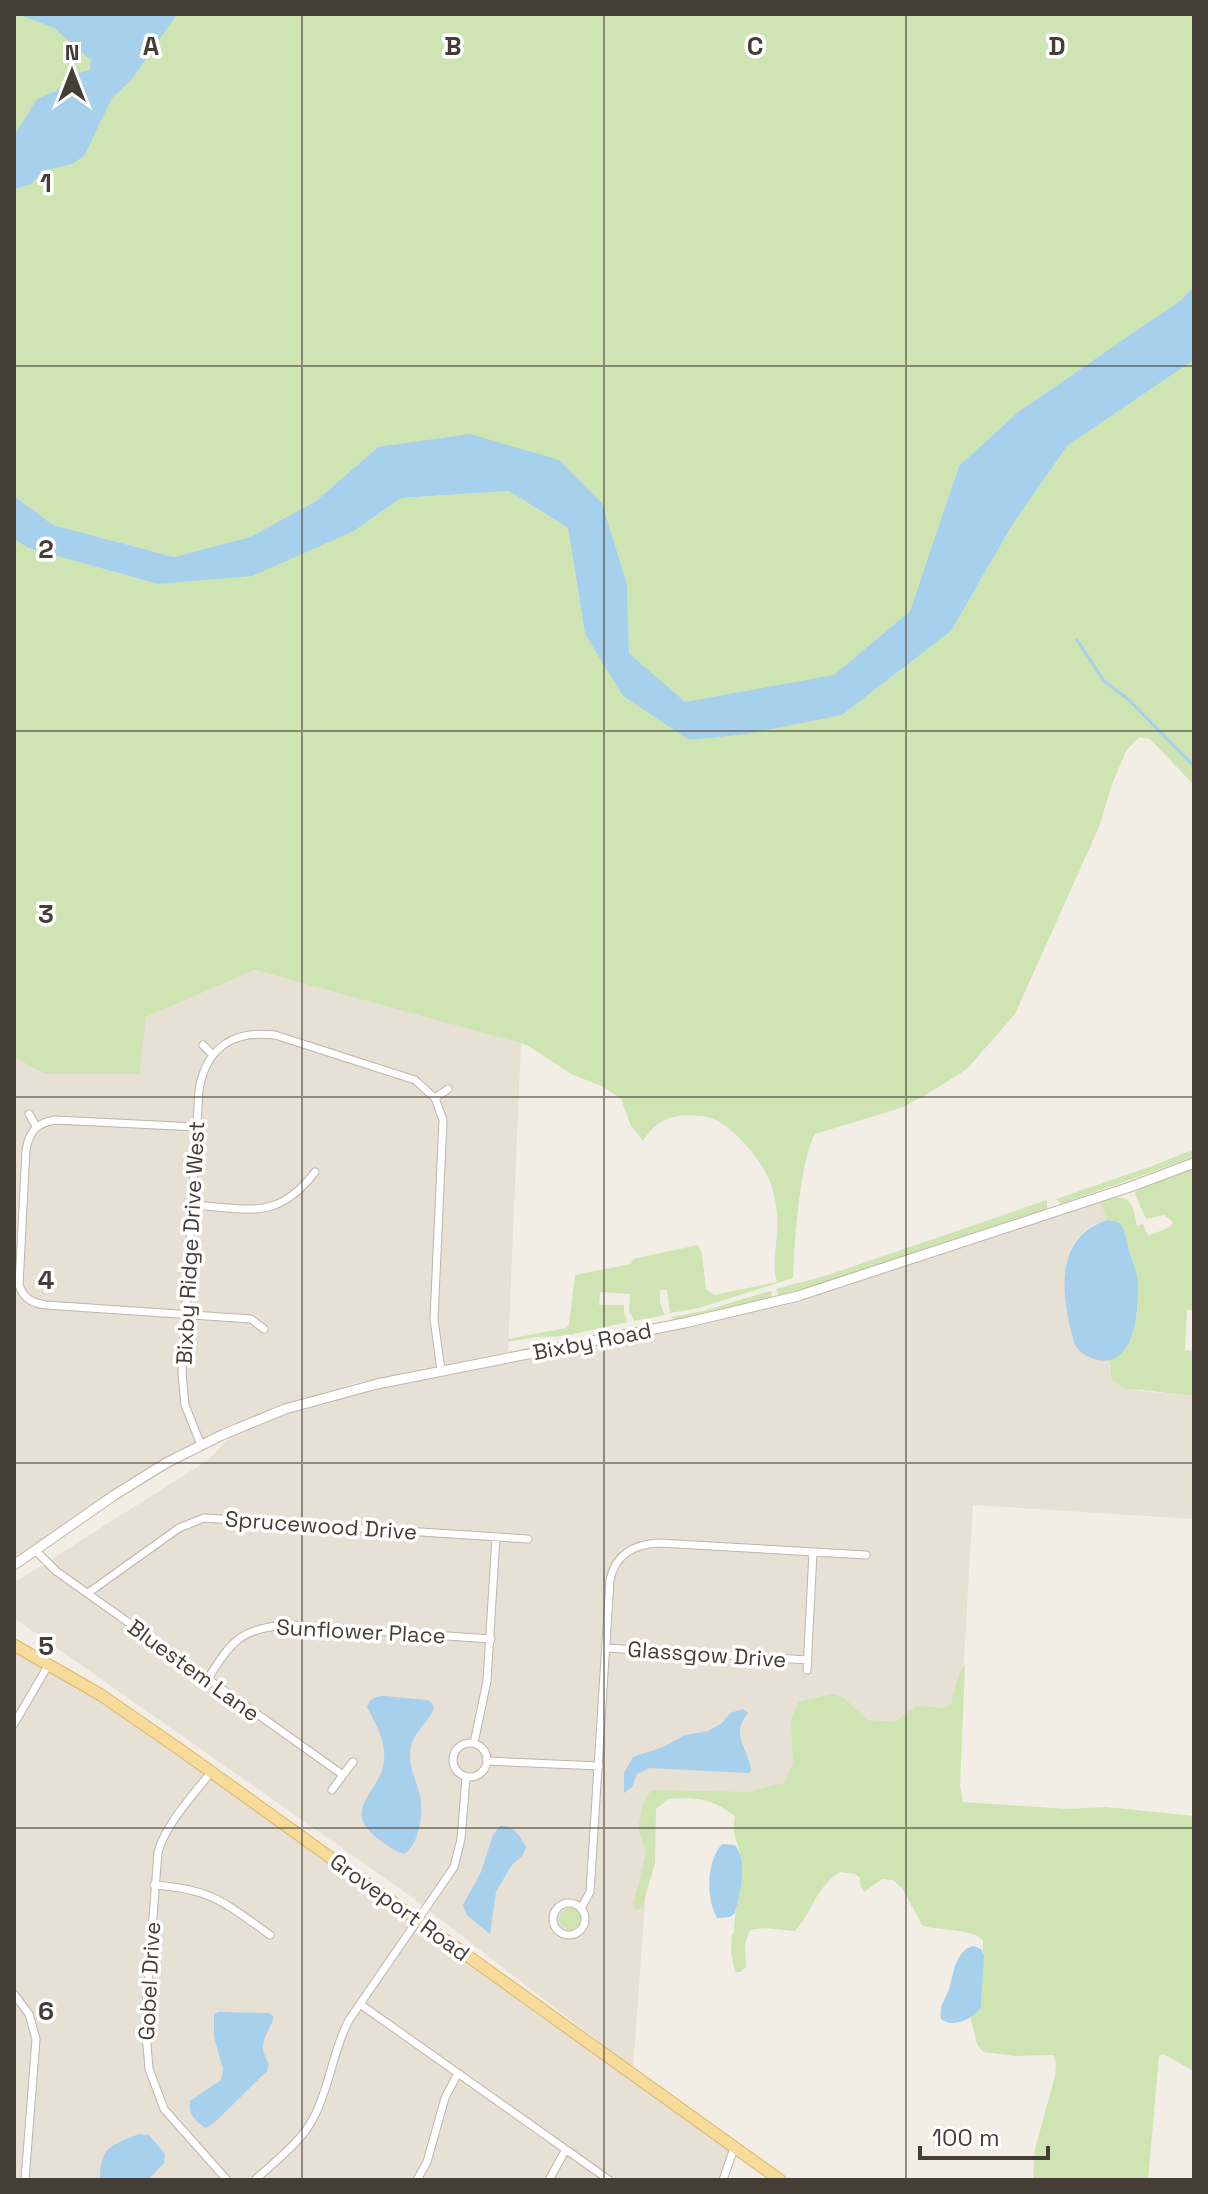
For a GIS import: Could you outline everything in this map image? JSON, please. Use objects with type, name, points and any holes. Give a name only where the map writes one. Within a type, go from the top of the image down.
[{"type":"main road","name":"Groveport Road","points":[[14,1645],[110,1701],[780,2180]]},
{"type":"street","name":"Bixby Ridge Drive West","points":[[201,1445],[185,1405],[182,1387],[201,1080],[203,1070],[213,1055],[223,1045],[251,1034],[275,1035],[403,1074],[435,1098]]},
{"type":"street","points":[[203,1045],[213,1055]]},
{"type":"street","points":[[441,1370],[434,1319],[443,1120],[435,1098],[448,1089]]},
{"type":"street","points":[[29,1114],[36,1126]]},
{"type":"street","points":[[197,1127],[55,1120],[36,1126],[27,1141],[19,1285],[25,1297],[33,1303],[251,1319],[264,1329]]},
{"type":"street","name":"Bixby Road","points":[[14,1565],[166,1463],[248,1423],[322,1398],[441,1370],[711,1317],[798,1296],[1194,1163]]},
{"type":"street","points":[[192,1205],[272,1208],[292,1198],[315,1172]]},
{"type":"street","points":[[16,1304],[25,1297]]},
{"type":"street","name":"Sprucewood Drive","points":[[88,1593],[179,1528],[204,1518],[528,1539]]},
{"type":"street","points":[[474,1743],[487,1681],[496,1537]]},
{"type":"street","points":[[581,1908],[567,1903],[555,1910],[553,1925],[557,1931],[571,1936],[578,1933],[585,1921],[581,1908],[590,1892],[612,1571],[624,1554],[638,1546],[659,1543],[866,1555]]},
{"type":"street","name":"Bluestem Lane","points":[[35,1550],[56,1571],[343,1775]]},
{"type":"street","points":[[807,1670],[813,1552]]},
{"type":"street","name":"Sunflower Place","points":[[207,1680],[234,1640],[265,1626],[491,1639]]},
{"type":"street","name":"Glassgow Drive","points":[[606,1648],[808,1660]]},
{"type":"street","points":[[14,1724],[49,1664]]},
{"type":"street","points":[[474,1743],[484,1750],[487,1761],[478,1776],[466,1778],[454,1767],[453,1757],[463,1744],[474,1743]]},
{"type":"street","points":[[487,1761],[599,1766]]},
{"type":"street","points":[[332,1790],[353,1762]]},
{"type":"street","name":"Gobel Drive","points":[[211,1772],[162,1840],[154,1885],[145,2022],[149,2069],[164,2109],[227,2180]]},
{"type":"street","points":[[255,2180],[314,2119],[338,2043],[360,2004],[454,1867],[461,1839],[466,1778]]},
{"type":"street","points":[[154,1885],[198,1890],[212,1896],[270,1935]]},
{"type":"street","points":[[14,1994],[29,2014],[36,2039],[25,2180]]},
{"type":"street","points":[[360,2004],[609,2180]]},
{"type":"street","points":[[417,2180],[427,2162],[445,2098],[458,2073]]},
{"type":"street","points":[[723,2180],[734,2148]]},
{"type":"street","points":[[549,2180],[565,2151]]},
{"type":"shaded area","points":[[255,970],[521,1043],[508,1352],[356,1383],[268,1411],[14,1559],[14,1057],[46,1074],[146,1017]]},
{"type":"shaded area","points":[[1100,1201],[1107,1221],[1084,1231],[1073,1243],[1066,1262],[1066,1303],[1073,1340],[1078,1349],[1089,1357],[1109,1360],[1109,1369],[1141,1391],[1194,1396],[1194,1519],[973,1505],[955,1813],[653,1794],[633,2068],[409,1895],[14,1618],[14,1583],[208,1460],[234,1433],[301,1408],[388,1386],[788,1303]]},
{"type":"shaded area","points":[[14,1645],[49,1664],[734,2148],[723,2180],[14,2180]]},
{"type":"green space","points":[[14,14],[1194,14],[1194,286],[1181,300],[1018,412],[959,466],[910,611],[834,676],[685,703],[629,653],[627,584],[602,503],[378,447],[316,501],[250,537],[174,557],[53,525],[14,496]]},
{"type":"green space","points":[[1194,360],[1194,785],[1150,739],[1139,737],[1126,751],[1099,827],[1015,1014],[967,1069],[929,1093],[901,1108],[815,1134],[802,1182],[793,1278],[699,1308],[670,1313],[667,1290],[660,1290],[660,1303],[665,1315],[634,1321],[629,1311],[630,1294],[600,1292],[599,1305],[624,1305],[628,1322],[564,1336],[508,1342],[508,1339],[566,1328],[569,1325],[575,1275],[631,1264],[633,1259],[698,1245],[706,1289],[714,1295],[777,1282],[777,1220],[771,1185],[754,1154],[735,1134],[713,1119],[682,1116],[660,1123],[643,1141],[631,1126],[621,1099],[604,1087],[571,1074],[527,1045],[255,970],[146,1017],[139,1074],[45,1074],[14,1057],[14,539],[28,548],[158,584],[354,531],[401,498],[509,491],[568,528],[585,634],[689,740],[842,715],[951,631],[1014,522],[1068,445]]},
{"type":"green space","points":[[1194,1149],[1194,1157],[1061,1204],[1056,1199],[1152,1166]]},
{"type":"green space","points":[[1194,1168],[1194,1310],[1187,1310],[1185,1350],[1194,1351],[1194,1396],[1124,1388],[1112,1380],[1109,1360],[1121,1353],[1130,1337],[1136,1319],[1138,1289],[1127,1246],[1112,1220],[1107,1221],[1100,1201],[1127,1200],[1137,1226],[1143,1224],[1148,1236],[1170,1227],[1173,1222],[1164,1215],[1146,1219],[1136,1191]]},
{"type":"green space","points":[[1047,1200],[1044,1210],[851,1275],[779,1296],[776,1289],[828,1275]]},
{"type":"green space","points":[[770,1291],[771,1298],[674,1320],[671,1317],[703,1311]]},
{"type":"green space","points":[[965,1664],[960,1786],[963,1802],[1067,1809],[1106,1807],[1194,1816],[1194,2071],[1163,2054],[1159,2056],[1148,2180],[1033,2180],[1035,2149],[1055,2076],[1053,2055],[1015,2056],[983,2052],[977,2044],[970,2015],[974,2015],[982,2000],[983,1940],[963,1932],[923,1926],[902,1888],[893,1880],[882,1879],[864,1892],[860,1878],[840,1872],[825,1885],[795,1931],[750,1930],[745,1944],[746,1967],[735,1972],[731,1952],[732,1934],[741,1870],[734,1830],[735,1816],[704,1800],[669,1799],[656,1809],[655,1863],[642,1908],[636,1910],[633,1905],[646,1853],[638,1828],[643,1804],[651,1790],[748,1792],[784,1783],[793,1763],[791,1721],[798,1702],[832,1694],[844,1698],[867,1720],[894,1722],[916,1706],[944,1708],[951,1704]]},
{"type":"green space","points":[[570,1908],[578,1911],[581,1919],[578,1927],[570,1930],[562,1927],[559,1919],[562,1911]]},
{"type":"water","points":[[18,14],[177,14],[132,79],[112,98],[84,156],[72,164],[42,171],[32,184],[14,189],[14,136],[37,99],[56,91],[73,74],[90,70],[91,60],[54,28]]},
{"type":"water","points":[[1194,286],[1194,360],[1068,445],[1014,522],[951,631],[842,715],[746,734],[689,740],[623,696],[585,634],[568,528],[509,491],[401,498],[354,531],[252,576],[158,584],[28,548],[14,539],[14,496],[53,525],[174,557],[250,537],[316,501],[378,447],[470,434],[559,460],[602,503],[627,584],[629,653],[685,702],[834,675],[910,611],[959,466],[1018,412],[1181,300]]},
{"type":"water","points":[[1108,1220],[1119,1223],[1123,1229],[1136,1272],[1138,1302],[1133,1332],[1127,1346],[1119,1356],[1108,1361],[1090,1358],[1076,1346],[1069,1321],[1065,1285],[1070,1253],[1078,1239],[1090,1228]]},
{"type":"water","points":[[385,1696],[427,1700],[434,1708],[411,1746],[411,1766],[421,1810],[417,1836],[404,1854],[377,1838],[362,1818],[362,1809],[384,1761],[382,1740],[367,1707],[374,1698]]},
{"type":"water","points":[[743,1709],[748,1713],[740,1734],[751,1769],[749,1773],[650,1768],[637,1774],[632,1787],[624,1793],[624,1773],[633,1757],[663,1747],[685,1735],[708,1731],[722,1723],[730,1713]]},
{"type":"water","points":[[500,1826],[513,1829],[526,1847],[496,1892],[490,1934],[467,1915],[463,1905],[481,1872],[493,1835]]},
{"type":"water","points":[[722,1844],[735,1845],[741,1860],[742,1878],[735,1913],[730,1917],[717,1918],[709,1881],[713,1860]]},
{"type":"water","points":[[974,1946],[981,1949],[984,1956],[981,2007],[963,2021],[946,2022],[941,2019],[941,2010],[956,1963],[963,1952]]},
{"type":"water","points":[[269,2013],[274,2017],[263,2045],[269,2064],[267,2071],[206,2128],[193,2117],[190,2101],[221,2080],[223,2069],[214,2037],[214,2014]]},
{"type":"water","points":[[139,2134],[149,2135],[165,2154],[164,2163],[148,2180],[100,2180],[102,2160],[109,2149]]},
{"type":"waterway","points":[[1077,640],[1104,681],[1129,700],[1194,766]]}]
